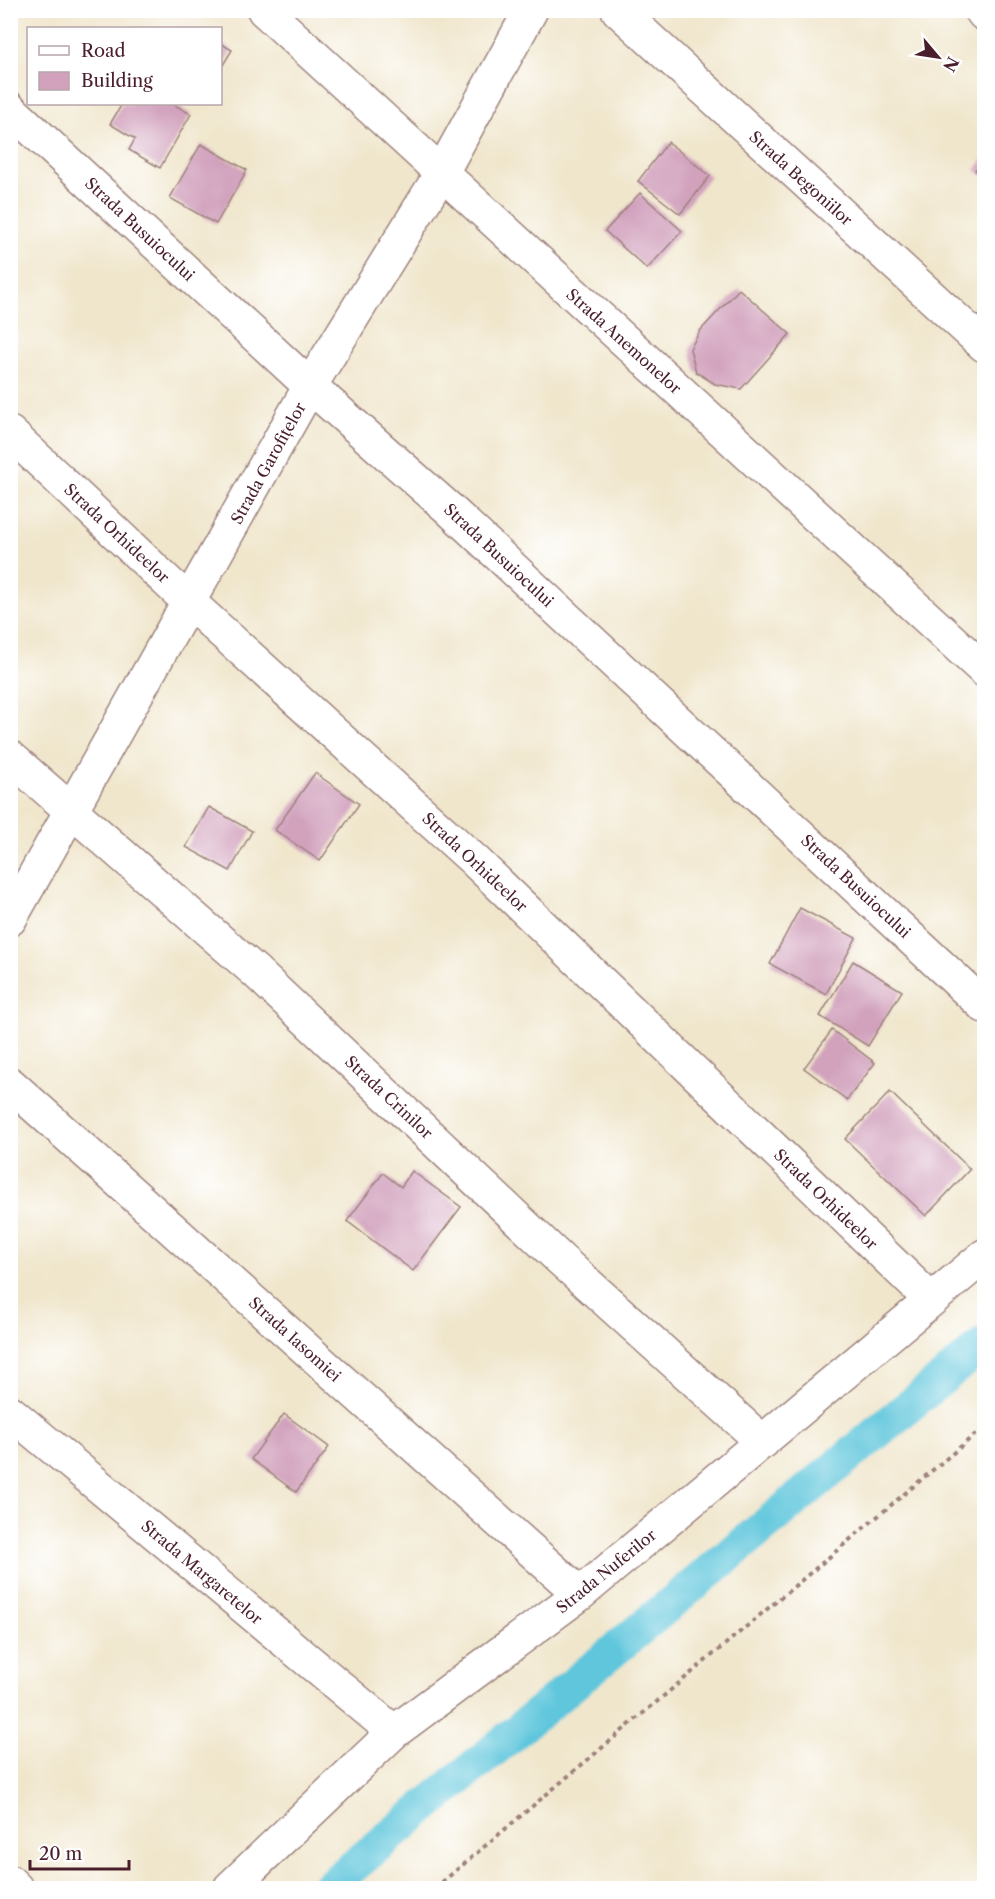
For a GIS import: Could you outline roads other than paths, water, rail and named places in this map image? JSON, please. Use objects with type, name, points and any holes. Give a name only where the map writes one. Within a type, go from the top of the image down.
[{"type":"street","name":"Strada Anemonelor","points":[[264,10],[984,670]]},
{"type":"street","name":"Strada Garofițelor","points":[[10,919],[190,603],[310,386],[441,174],[531,10]]},
{"type":"street","name":"Strada Begoniilor","points":[[618,10],[984,345]]},
{"type":"street","points":[[981,10],[984,14]]},
{"type":"street","name":"Strada Busuiocului","points":[[10,109],[310,386],[448,508],[984,1006]]},
{"type":"street","name":"Strada Orhideelor","points":[[10,433],[190,603],[475,861],[931,1300]]},
{"type":"street","name":"Strada Crinilor","points":[[10,757],[256,972],[560,1259],[763,1442]]},
{"type":"street","name":"Strada Iasomiei","points":[[10,1084],[580,1593]]},
{"type":"street","name":"Strada Nuferilor","points":[[230,1888],[394,1731],[580,1593],[984,1256]]},
{"type":"street","name":"Strada Margaretelor","points":[[10,1412],[394,1731]]},
{"type":"street","points":[[10,1882],[16,1888]]},
{"type":"waterway","points":[[327,1888],[984,1344]]}]
